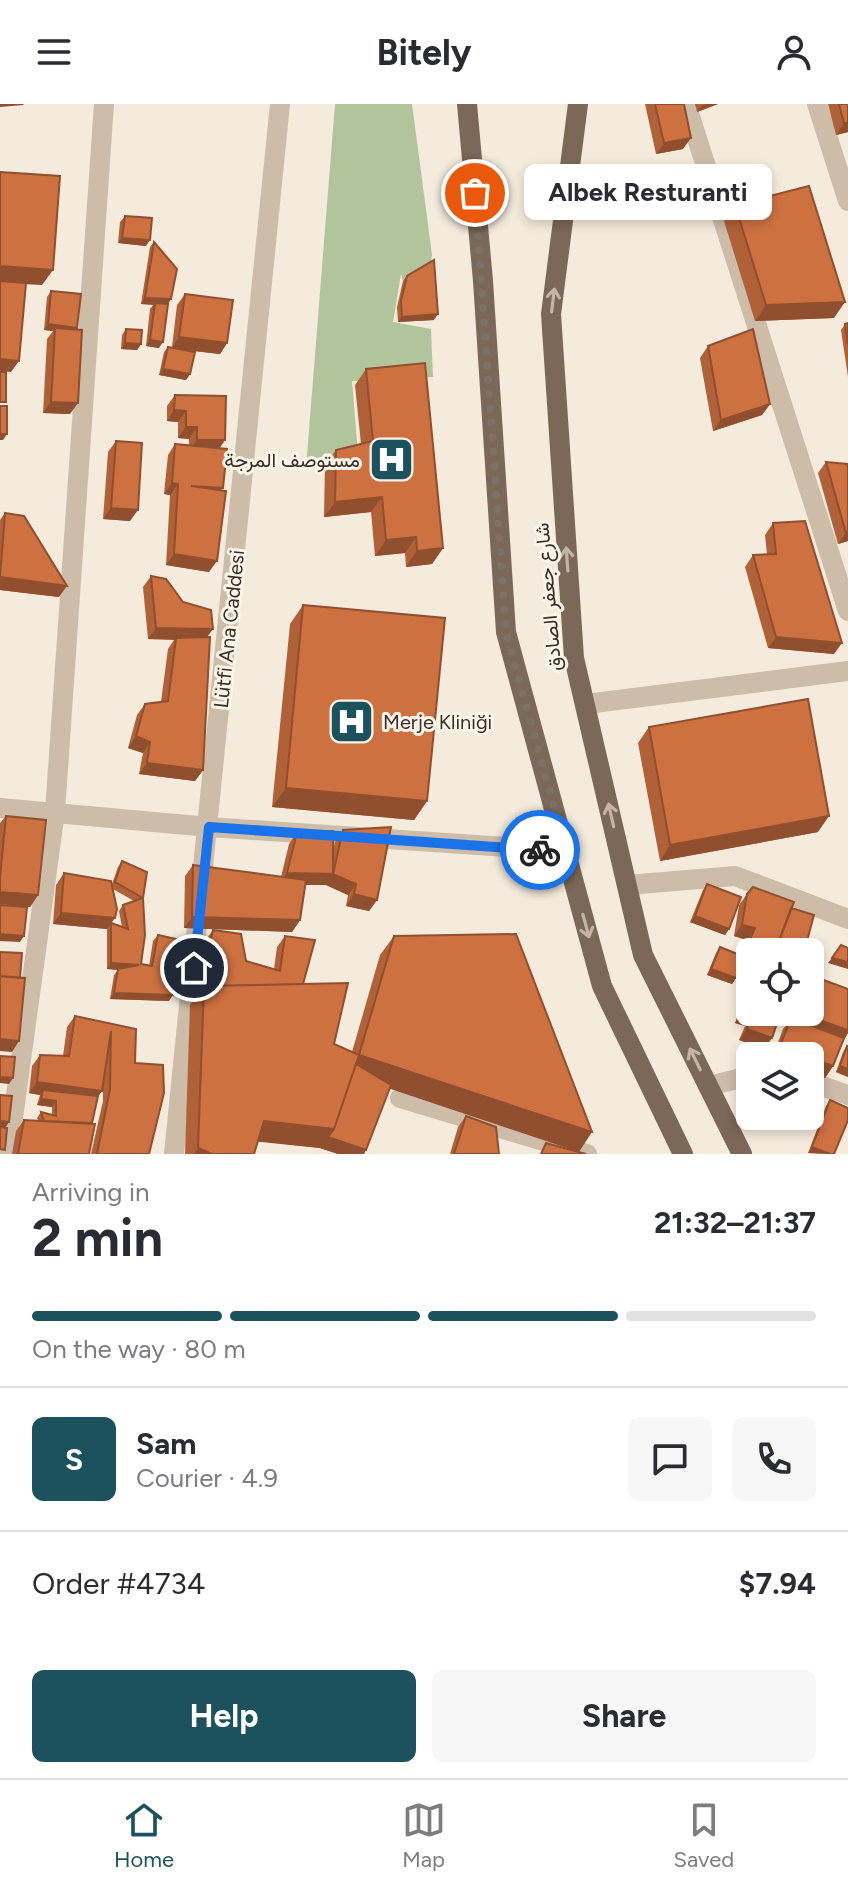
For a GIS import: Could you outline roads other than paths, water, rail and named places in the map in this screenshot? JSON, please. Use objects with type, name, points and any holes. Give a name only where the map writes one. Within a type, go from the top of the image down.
[{"type":"main road","name":"شارع جعفر الصادق","points":[[467,104],[485,297],[506,632],[602,986],[683,1154]]},
{"type":"main road","name":"شارع جعفر الصادق","points":[[578,104],[551,314],[574,658],[643,955],[742,1154]]},
{"type":"street","points":[[8,1154],[55,812],[104,104]]},
{"type":"street","name":"Lütfi Ana Caddesi","points":[[174,1154],[280,104]]},
{"type":"street","points":[[686,104],[848,611]]},
{"type":"street","points":[[817,104],[848,201]]},
{"type":"street","points":[[586,704],[848,671]]},
{"type":"street","points":[[0,808],[209,827],[566,851]]},
{"type":"street","points":[[627,885],[735,876],[848,919]]},
{"type":"street","points":[[708,1086],[736,1079]]},
{"type":"street","points":[[824,1087],[848,1095]]},
{"type":"street","points":[[400,1098],[587,1154]]},
{"type":"place","name":"Albek Resturanti","points":[[475,193]]},
{"type":"place","name":"مستوصف المرجة","points":[[391,460]]},
{"type":"place","name":"Merje Kliniği","points":[[352,722]]}]
